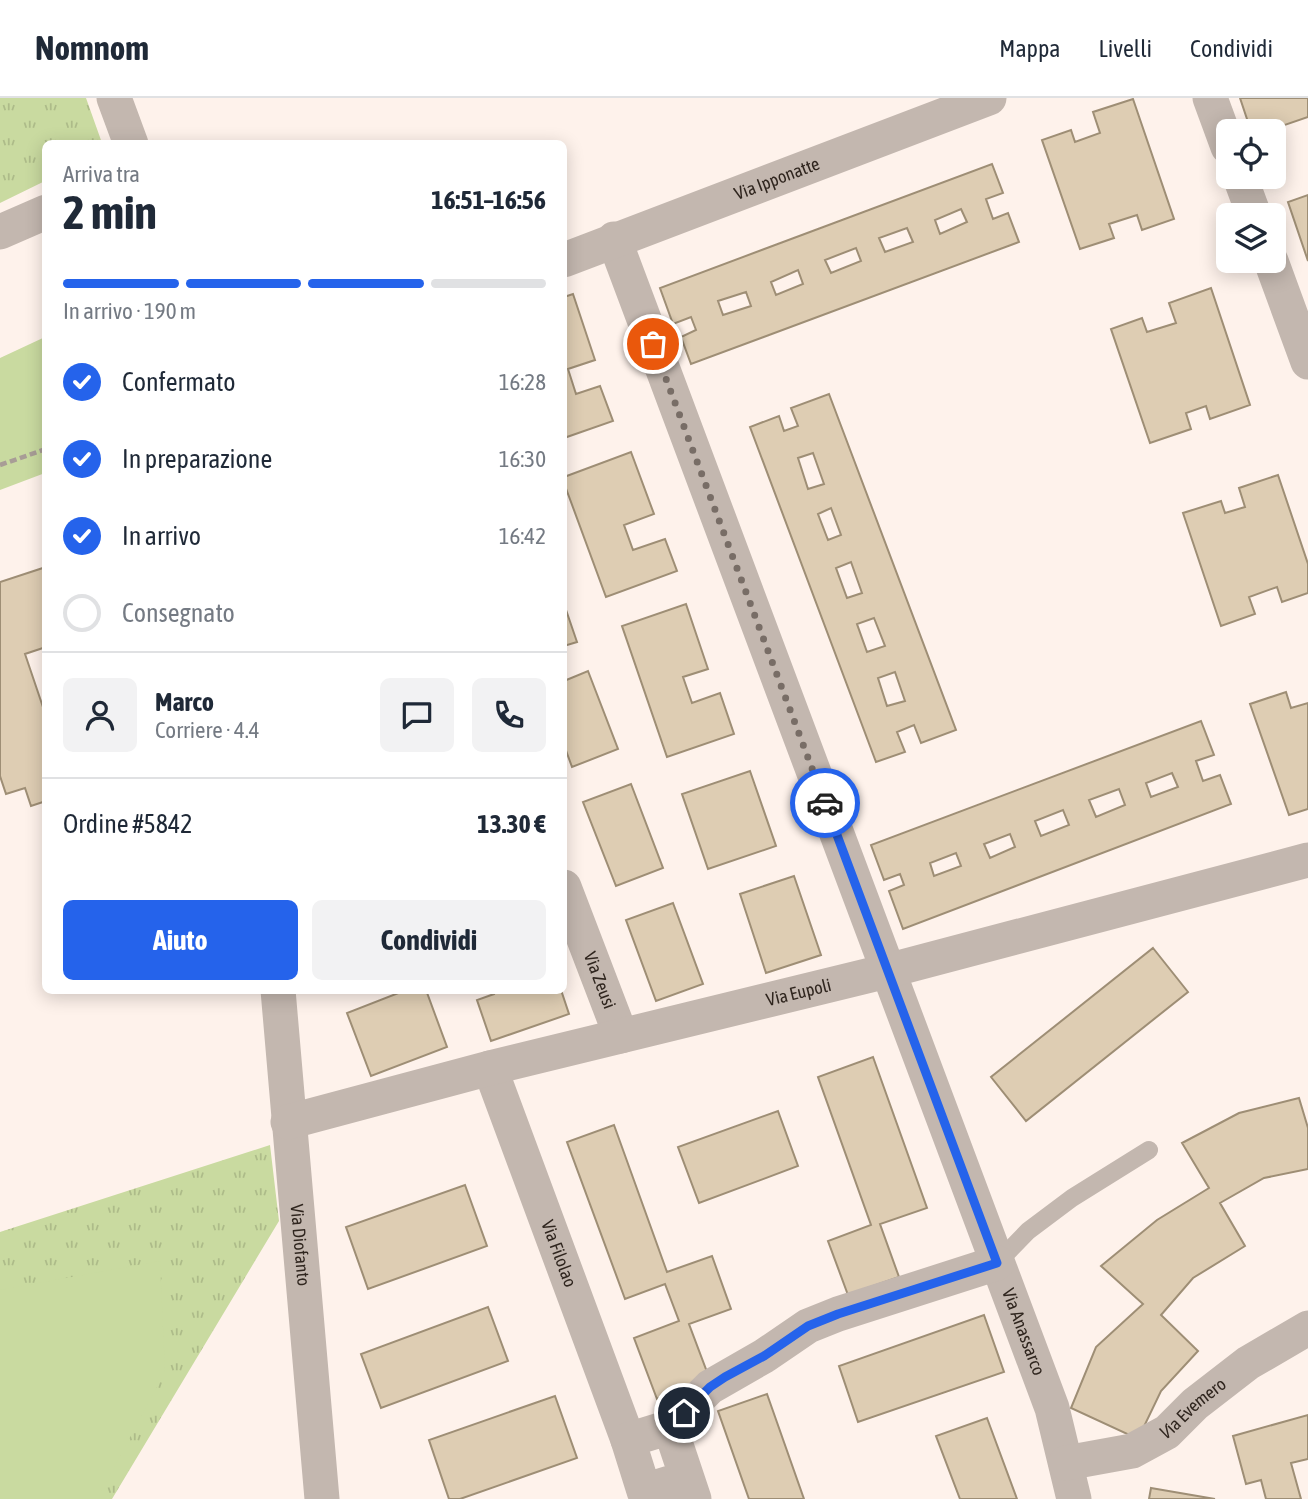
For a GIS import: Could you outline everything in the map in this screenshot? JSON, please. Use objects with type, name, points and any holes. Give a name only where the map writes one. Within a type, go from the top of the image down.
[{"type":"street","points":[[114,98],[130,140]]},
{"type":"street","name":"Via Ipponatte","points":[[567,259],[989,98]]},
{"type":"street","points":[[1210,98],[1218,119]]},
{"type":"street","points":[[0,232],[42,214]]},
{"type":"street","name":"Via Anassarco","points":[[614,239],[1052,1408],[1074,1499]]},
{"type":"street","points":[[1278,273],[1300,314],[1308,362]]},
{"type":"street","name":"Via Eupoli","points":[[288,1122],[490,1068],[887,971],[1308,859]]},
{"type":"street","name":"Via Zeusi","points":[[567,895],[621,1035]]},
{"type":"street","name":"Via Diofanto","points":[[278,994],[322,1499]]},
{"type":"street","name":"Via Filolao","points":[[490,1068],[628,1440],[633,1495]]},
{"type":"street","points":[[628,1440],[670,1427],[710,1387],[764,1356],[808,1326],[997,1263]]},
{"type":"street","name":"Via Evemero","points":[[1066,1463],[1132,1451],[1167,1432],[1195,1404],[1248,1363],[1308,1328]]},
{"type":"street","points":[[633,1495],[690,1489],[670,1427]]},
{"type":"lane","points":[[997,1263],[1028,1231],[1072,1198],[1149,1150]]},
{"type":"path","points":[[0,465],[42,450]]},
{"type":"green space","points":[[0,98],[86,98],[101,140],[42,140],[42,182],[0,203]]},
{"type":"green space","points":[[42,338],[42,474],[0,490],[0,358]]},
{"type":"green space","points":[[270,1145],[279,1221],[112,1499],[0,1499],[0,1232]]},
{"type":"green space","points":[[160,1261],[165,1372],[97,1499],[0,1499],[0,1290]]},
{"type":"building","points":[[1240,98],[1308,98],[1308,117],[1286,125],[1286,119],[1247,119]]},
{"type":"building","points":[[1133,99],[1174,219],[1142,230],[1137,215],[1109,224],[1114,238],[1080,249],[1042,140],[1071,130],[1075,142],[1100,133],[1093,112]]},
{"type":"building","points":[[992,164],[1003,193],[986,199],[993,219],[1008,213],[1019,242],[691,364],[681,337],[696,330],[691,317],[673,324],[660,288]],"holes":[[[961,209],[967,222],[940,234],[935,220]],[[907,228],[913,242],[885,252],[879,238]],[[856,248],[861,261],[831,273],[825,260]],[[798,270],[803,284],[776,295],[771,282]],[[746,292],[751,306],[723,315],[718,301]]]},
{"type":"building","points":[[1308,195],[1308,261],[1288,202]]},
{"type":"building","points":[[1211,288],[1250,405],[1210,419],[1206,406],[1186,413],[1191,429],[1150,443],[1111,329],[1142,318],[1147,332],[1176,323],[1169,303]]},
{"type":"building","points":[[573,294],[595,360],[568,369],[576,394],[600,386],[613,421],[567,437],[567,296]]},
{"type":"building","points":[[829,394],[956,730],[921,743],[914,725],[897,732],[905,752],[876,762],[750,427],[779,416],[784,431],[798,426],[791,408]],"holes":[[[813,453],[824,484],[808,489],[798,458]],[[831,508],[841,535],[828,540],[818,514]],[[851,562],[862,593],[847,598],[836,568]],[[874,618],[885,646],[867,652],[857,624]],[[895,672],[905,701],[887,706],[878,678]]]},
{"type":"building","points":[[631,452],[654,514],[624,525],[633,550],[665,539],[677,571],[606,597],[567,491],[567,476]]},
{"type":"building","points":[[1278,475],[1308,564],[1308,593],[1282,602],[1277,587],[1249,597],[1255,614],[1221,626],[1183,513],[1221,501],[1225,513],[1245,507],[1239,488]]},
{"type":"building","points":[[42,568],[42,648],[25,654],[42,704],[42,802],[31,806],[25,788],[6,794],[0,776],[0,582]]},
{"type":"building","points":[[686,604],[708,669],[683,677],[692,703],[720,693],[734,734],[667,757],[622,626]]},
{"type":"building","points":[[567,613],[577,642],[567,645]]},
{"type":"building","points":[[588,671],[618,749],[572,767],[567,753],[567,680]]},
{"type":"building","points":[[1286,692],[1291,708],[1308,703],[1308,809],[1289,815],[1250,704]]},
{"type":"building","points":[[1201,721],[1214,755],[1196,761],[1203,781],[1220,775],[1231,804],[903,929],[889,891],[904,885],[900,874],[884,880],[871,845]],"holes":[[[1172,773],[1178,787],[1151,797],[1146,783]],[[1119,789],[1125,805],[1096,817],[1089,800]],[[1063,810],[1069,825],[1041,836],[1035,821]],[[1010,834],[1015,847],[990,858],[984,844]],[[956,853],[961,866],[934,876],[930,863]]]},
{"type":"building","points":[[750,771],[776,846],[708,869],[682,794]]},
{"type":"building","points":[[631,784],[663,868],[616,886],[583,802]]},
{"type":"building","points":[[794,876],[821,955],[766,973],[740,894]]},
{"type":"building","points":[[673,903],[703,984],[656,1001],[626,920]]},
{"type":"building","points":[[1153,948],[1188,992],[1026,1121],[991,1077]]},
{"type":"building","points":[[396,994],[427,994],[447,1047],[371,1076],[347,1013]]},
{"type":"building","points":[[494,994],[562,994],[569,1014],[491,1041],[477,1000]]},
{"type":"building","points":[[873,1057],[927,1208],[880,1224],[899,1277],[848,1295],[828,1241],[871,1225],[818,1077]]},
{"type":"building","points":[[1299,1098],[1308,1128],[1308,1169],[1264,1178],[1220,1203],[1245,1246],[1193,1278],[1161,1315],[1198,1351],[1161,1391],[1138,1439],[1071,1408],[1096,1347],[1143,1304],[1101,1266],[1157,1220],[1209,1188],[1182,1143],[1239,1113]]},
{"type":"building","points":[[778,1111],[798,1166],[699,1203],[678,1147]]},
{"type":"building","points":[[614,1125],[667,1272],[712,1256],[731,1309],[689,1324],[710,1380],[657,1399],[634,1338],[679,1321],[665,1284],[625,1299],[567,1142]]},
{"type":"building","points":[[465,1185],[487,1246],[368,1289],[346,1227]]},
{"type":"building","points":[[488,1307],[508,1361],[381,1408],[361,1354]]},
{"type":"building","points":[[984,1315],[1004,1372],[858,1422],[839,1366]]},
{"type":"building","points":[[767,1394],[804,1499],[749,1499],[718,1411]]},
{"type":"building","points":[[555,1396],[577,1458],[460,1499],[449,1499],[429,1440]]},
{"type":"building","points":[[1308,1415],[1308,1459],[1291,1463],[1301,1499],[1266,1499],[1261,1480],[1246,1484],[1233,1436]]},
{"type":"building","points":[[987,1418],[1017,1499],[960,1499],[936,1436]]},
{"type":"building","points":[[1151,1488],[1215,1499],[1149,1499]]},
{"type":"way so far","points":[[653,344],[825,803]]},
{"type":"route","points":[[684,1413],[710,1387],[764,1356],[808,1326],[997,1263],[825,803]]}]
